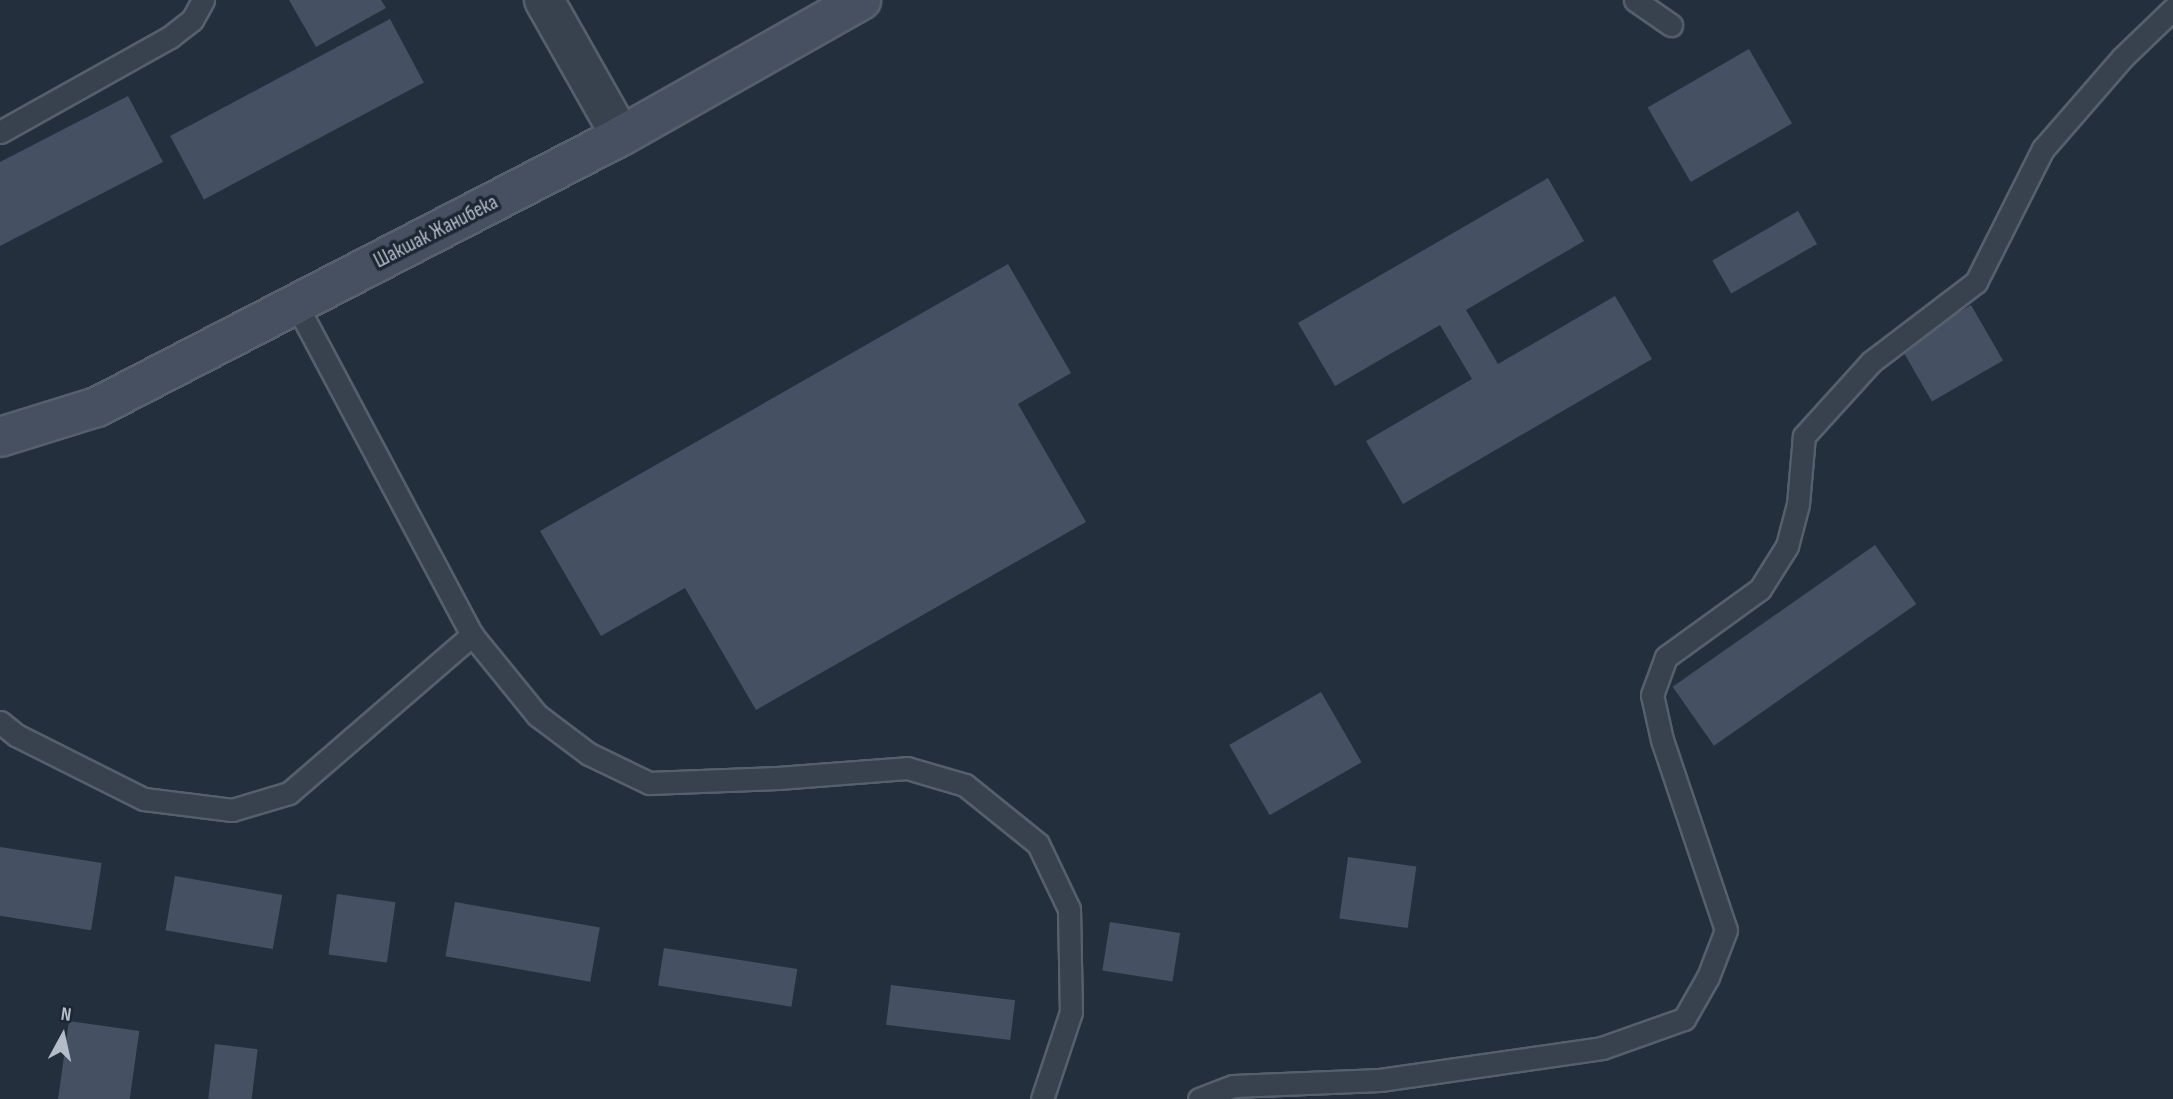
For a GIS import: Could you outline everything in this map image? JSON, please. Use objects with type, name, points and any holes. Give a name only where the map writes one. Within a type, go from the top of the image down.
[{"type":"main road","name":"Шакшак Жанибека","points":[[0,437],[97,407],[621,136],[861,0]]},
{"type":"street","points":[[544,0],[621,136]]},
{"type":"lane","points":[[0,132],[170,37],[192,20],[203,0]]},
{"type":"lane","points":[[1635,0],[1671,25]]},
{"type":"lane","points":[[1199,1099],[1233,1086],[1380,1080],[1602,1048],[1684,1019],[1709,977],[1726,930],[1659,729],[1652,695],[1666,657],[1760,589],[1787,547],[1798,504],[1804,436],[1871,362],[1976,282],[2043,149],[2122,58],[2173,9]]},
{"type":"lane","points":[[296,304],[472,635],[537,715],[589,754],[649,783],[778,778],[907,768],[965,785],[1038,844],[1069,909],[1072,1012],[1042,1099]]},
{"type":"lane","points":[[0,722],[16,735],[144,799],[232,810],[289,793],[472,635]]},
{"type":"building","points":[[289,0],[381,0],[386,8],[316,47]]},
{"type":"building","points":[[390,19],[424,83],[204,199],[170,136]]},
{"type":"building","points":[[1749,49],[1792,123],[1691,182],[1648,108]]},
{"type":"building","points":[[128,96],[163,162],[0,246],[0,162]]},
{"type":"building","points":[[1548,178],[1584,241],[1466,310],[1498,364],[1615,296],[1652,359],[1403,504],[1366,441],[1472,379],[1440,325],[1335,386],[1298,323]]},
{"type":"building","points":[[1798,211],[1817,244],[1731,293],[1712,260]]},
{"type":"building","points":[[1008,264],[1071,373],[1018,404],[1086,522],[756,710],[685,588],[601,636],[540,531]]},
{"type":"building","points":[[1971,305],[2003,360],[1932,401],[1900,346]]},
{"type":"building","points":[[1875,545],[1916,604],[1714,746],[1673,687]]},
{"type":"building","points":[[1321,692],[1362,762],[1270,815],[1229,745]]},
{"type":"building","points":[[0,847],[102,863],[91,930],[0,916]]},
{"type":"building","points":[[1348,857],[1416,867],[1408,928],[1339,918]]},
{"type":"building","points":[[175,876],[282,895],[273,949],[165,930]]},
{"type":"building","points":[[337,894],[395,902],[387,963],[329,954]]},
{"type":"building","points":[[455,902],[600,928],[590,982],[445,956]]},
{"type":"building","points":[[1110,922],[1180,933],[1172,982],[1102,970]]},
{"type":"building","points":[[664,948],[797,969],[791,1007],[658,986]]},
{"type":"building","points":[[891,985],[1015,1000],[1010,1040],[886,1025]]},
{"type":"building","points":[[69,1021],[139,1031],[130,1099],[58,1099]]},
{"type":"building","points":[[215,1044],[258,1049],[252,1099],[208,1099]]}]
